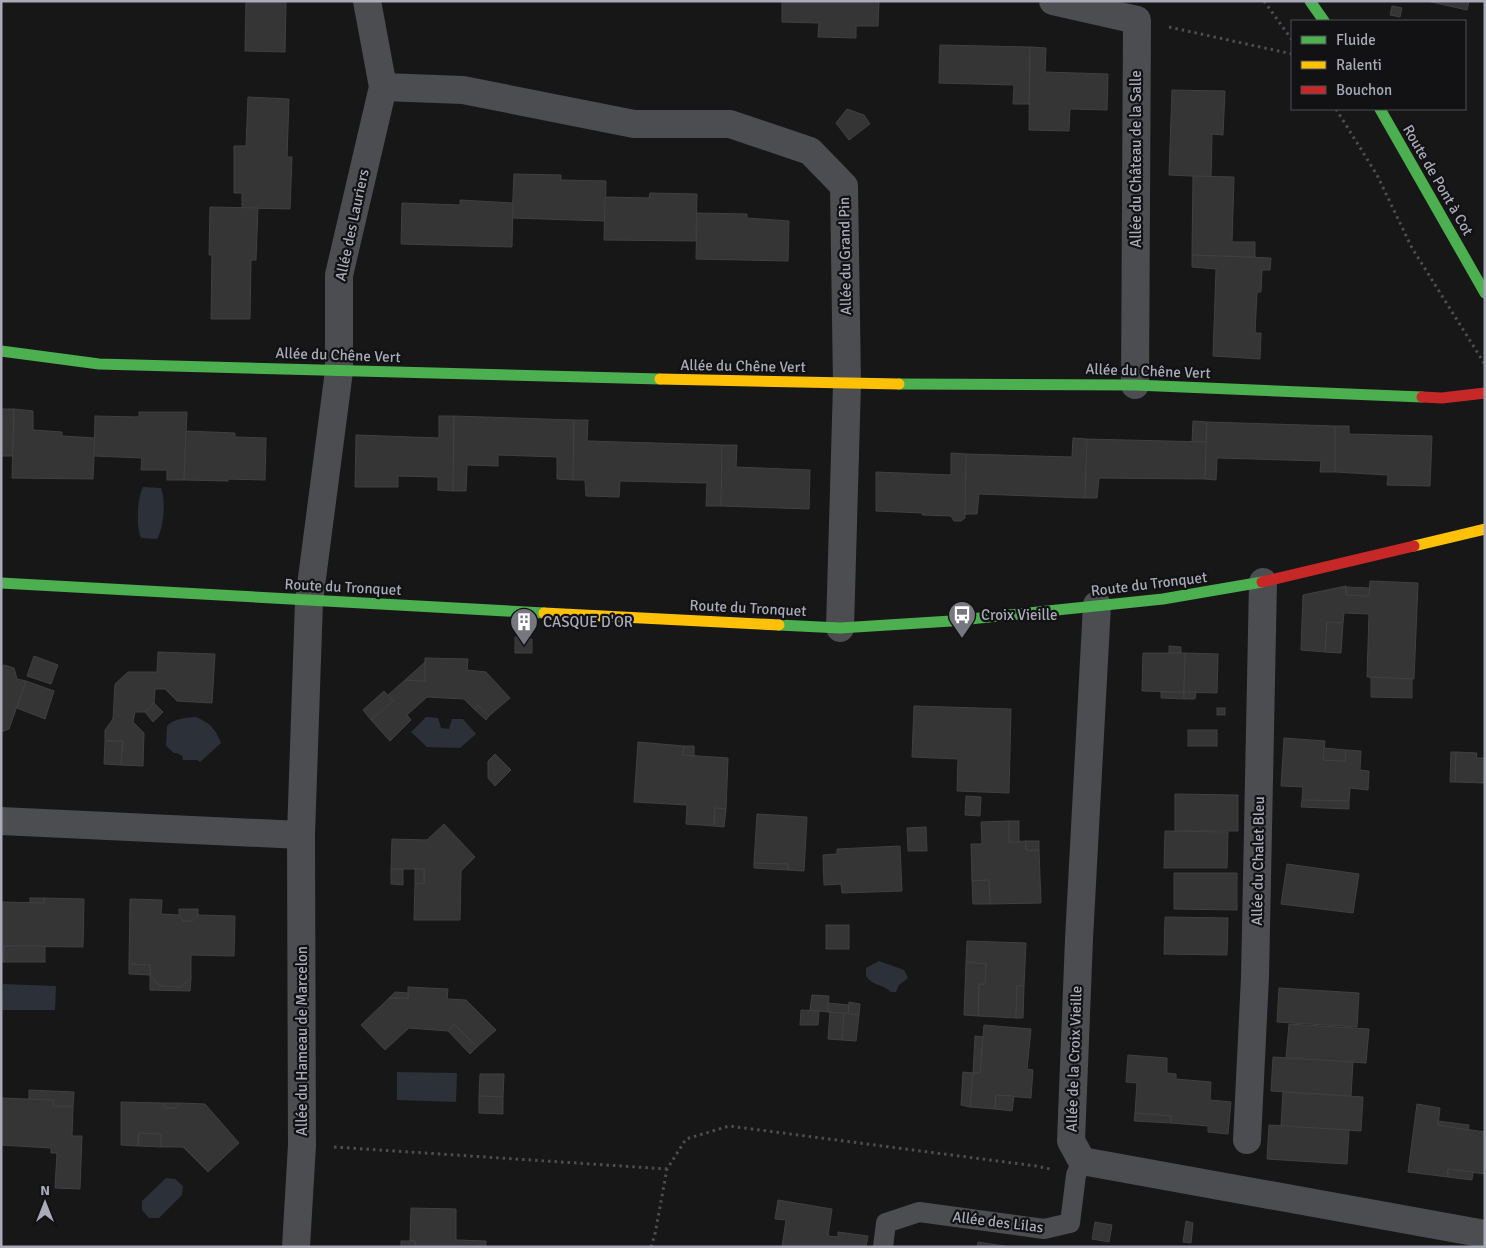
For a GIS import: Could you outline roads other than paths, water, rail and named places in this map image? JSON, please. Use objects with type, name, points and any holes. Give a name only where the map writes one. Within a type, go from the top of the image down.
[{"type":"street","name":"Allée des Lauriers","points":[[309,601],[339,370],[339,275],[384,87],[367,1]]},
{"type":"street","name":"Allée du Château de la Salle","points":[[1053,1],[1137,20],[1135,385]]},
{"type":"street","points":[[1310,1],[1323,20]]},
{"type":"street","name":"Allée du Grand Pin","points":[[384,87],[463,90],[634,124],[730,124],[810,152],[844,186],[847,384],[840,628]]},
{"type":"street","name":"Route de Pont à Cot","points":[[1381,110],[1485,293]]},
{"type":"street","name":"Allée du Chêne Vert","points":[[1,351],[98,364],[847,384],[1135,385],[1442,398],[1485,393]]},
{"type":"street","name":"Route du Tronquet","points":[[1,582],[309,601],[840,628],[951,621],[1163,599],[1209,592],[1263,582],[1485,529]]},
{"type":"street","name":"Allée du Chalet Bleu","points":[[1247,1140],[1256,977],[1263,582]]},
{"type":"street","name":"Allée du Hameau de Marcelon","points":[[296,1247],[302,1146],[301,835],[309,601]]},
{"type":"street","name":"Allée de la Croix Vieille","points":[[1079,1168],[1071,1141],[1079,939],[1097,605]]},
{"type":"street","points":[[1,821],[301,835]]},
{"type":"street","points":[[1079,1168],[1485,1234]]},
{"type":"street","points":[[1484,1247],[1485,1238]]},
{"type":"lane","name":"Allée des Lilas","points":[[883,1247],[886,1223],[919,1212],[1044,1229],[1070,1223],[1079,1168]]},
{"type":"place","name":"Croix Vieille","points":[[962,639]]},
{"type":"place","name":"CASQUE D'OR","points":[[524,646]]}]
